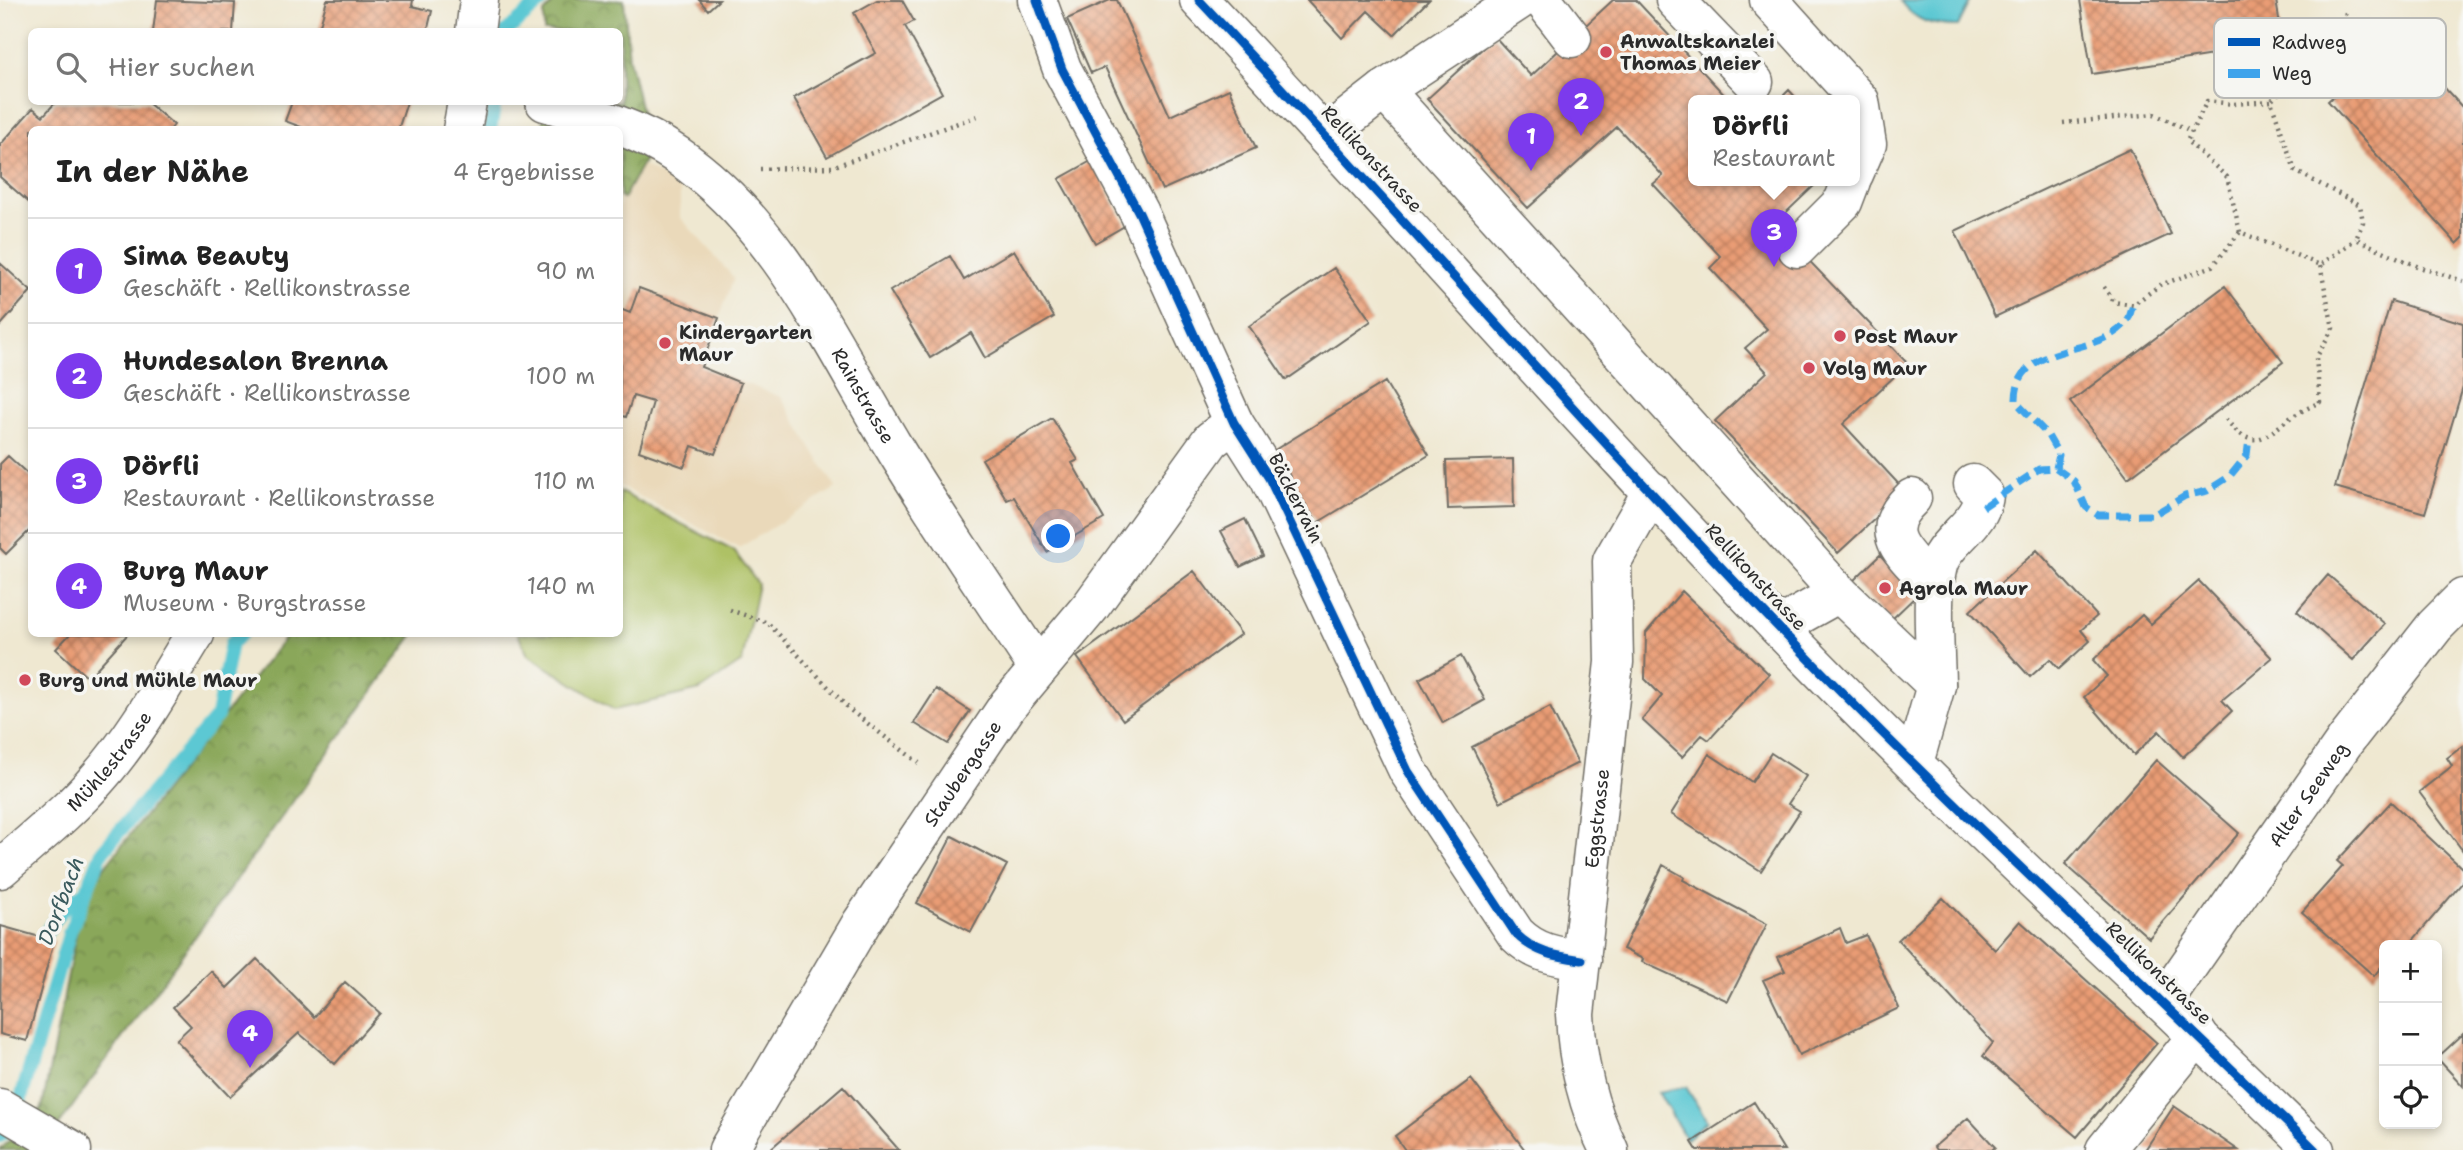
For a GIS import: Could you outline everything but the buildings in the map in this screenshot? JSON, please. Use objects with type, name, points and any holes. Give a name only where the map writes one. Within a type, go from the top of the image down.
[{"type":"street","points":[[476,28],[479,0]]},
{"type":"street","name":"Bäckerrain","points":[[1037,0],[1062,69],[1139,213],[1234,423],[1269,478],[1408,771],[1516,934],[1529,947],[1544,954],[1582,960]]},
{"type":"street","name":"Rellikonstrasse","points":[[1199,0],[1778,627],[1914,763],[2164,1001],[2315,1150]]},
{"type":"street","points":[[1326,135],[1384,90],[1520,0]]},
{"type":"street","points":[[1543,0],[1572,38]]},
{"type":"street","points":[[1675,0],[1754,82]]},
{"type":"street","points":[[1769,0],[1854,95]]},
{"type":"street","points":[[1384,90],[1839,593],[1936,685]]},
{"type":"street","points":[[1860,102],[1867,144],[1860,160]]},
{"type":"street","points":[[462,126],[466,105]]},
{"type":"street","name":"Rainstrasse","points":[[555,105],[623,126]]},
{"type":"street","name":"Rainstrasse","points":[[623,126],[677,155],[758,229],[788,270],[895,449],[1038,668]]},
{"type":"street","points":[[1797,248],[1843,202],[1850,186]]},
{"type":"street","name":"Staubergasse","points":[[728,1150],[862,922],[1007,705],[1091,606],[1211,440],[1234,423]]},
{"type":"street","points":[[1914,763],[1936,685],[1936,619],[1932,584],[1941,557],[1983,507],[1984,495],[1973,484]]},
{"type":"street","name":"Eggstrasse","points":[[1609,1150],[1585,1089],[1576,1048],[1575,1014],[1614,662],[1612,561],[1652,491]]},
{"type":"street","points":[[1912,498],[1897,513],[1894,522],[1897,545],[1932,584]]},
{"type":"street","points":[[1778,627],[1839,593]]},
{"type":"street","name":"Alter Seeweg","points":[[2164,1001],[2345,741],[2435,626],[2463,598]]},
{"type":"street","name":"Mühlestrasse","points":[[0,869],[68,810],[100,777],[128,741],[193,637]]},
{"type":"street","points":[[2105,1150],[2198,1035]]},
{"type":"street","points":[[0,1108],[57,1141]]},
{"type":"path","points":[[2342,18],[2346,12]]},
{"type":"path","points":[[2240,232],[2227,177],[2187,141],[2207,101],[2234,104],[2271,101],[2274,98]]},
{"type":"path","points":[[2271,101],[2295,171],[2360,205],[2363,222],[2356,239],[2320,265]]},
{"type":"path","points":[[2063,124],[2154,114],[2191,131]]},
{"type":"path","points":[[727,199],[761,168],[832,167],[978,116]]},
{"type":"path","points":[[2240,232],[2320,265]]},
{"type":"path","points":[[2104,287],[2114,302],[2133,305],[2160,285],[2213,266],[2240,232]]},
{"type":"path","points":[[2356,239],[2419,267],[2463,281]]},
{"type":"path","points":[[2226,419],[2236,432],[2249,439],[2269,437],[2291,417],[2320,402],[2316,358],[2333,328],[2320,265]]},
{"type":"path","points":[[730,610],[768,623],[850,710],[953,789]]},
{"type":"shaded area","name":"Kindergarten Maur","points":[[623,153],[680,187],[680,217],[734,278],[701,367],[781,397],[836,488],[739,548],[623,488]]},
{"type":"green space","points":[[556,0],[624,0],[629,59],[650,150],[623,199],[623,126],[543,126],[543,105],[623,105],[623,28],[544,28],[544,13]]},
{"type":"green space","points":[[623,494],[734,551],[758,584],[742,662],[700,690],[614,710],[528,655],[519,637],[623,637]]},
{"type":"green space","points":[[286,637],[412,637],[41,1150],[0,1150],[42,1108],[84,893]]},
{"type":"water","points":[[1971,0],[1958,26],[1925,21],[1912,14],[1900,1]]},
{"type":"water","points":[[1686,1087],[1707,1121],[1686,1139],[1658,1092]]},
{"type":"waterway","name":"Dorfbach","points":[[511,28],[543,0]]},
{"type":"waterway","name":"Dorfbach","points":[[491,126],[494,105]]},
{"type":"waterway","name":"Dorfbach","points":[[0,1136],[16,1115],[70,931],[102,852],[217,716],[231,643],[238,637]]},
{"type":"waterway","points":[[42,938],[61,911],[84,892]]},
{"type":"marked path","points":[[2056,468],[2059,455],[2047,434],[2016,402],[2019,382],[2029,368],[2043,359],[2114,333],[2127,321],[2133,305]]},
{"type":"marked path","points":[[1983,507],[2039,469],[2056,468],[2074,481],[2086,507],[2098,515],[2153,515],[2185,496],[2207,491],[2230,476],[2247,455],[2249,439]]},
{"type":"cycle path","points":[[1037,0],[1062,69],[1139,213],[1234,423],[1269,478],[1408,771],[1516,934],[1538,950],[1582,960]]},
{"type":"cycle path","points":[[1199,0],[1632,472],[1843,694],[2315,1150]]},
{"type":"place","name":"Anwaltskanzlei Thomas Meier","points":[[1606,52]]},
{"type":"place","name":"Hundesalon Brenna","points":[[1581,136]]},
{"type":"place","name":"Sima Beauty","points":[[1531,171]]},
{"type":"place","name":"Dörfli","points":[[1774,267]]},
{"type":"place","name":"Post Maur","points":[[1840,336]]},
{"type":"place","name":"Kindergarten Maur","points":[[665,343]]},
{"type":"place","name":"Volg Maur","points":[[1809,368]]},
{"type":"place","name":"Agrola Maur","points":[[1885,588]]},
{"type":"place","name":"Burg und Mühle Maur","points":[[25,680]]},
{"type":"place","name":"Burg Maur","points":[[250,1068]]}]
